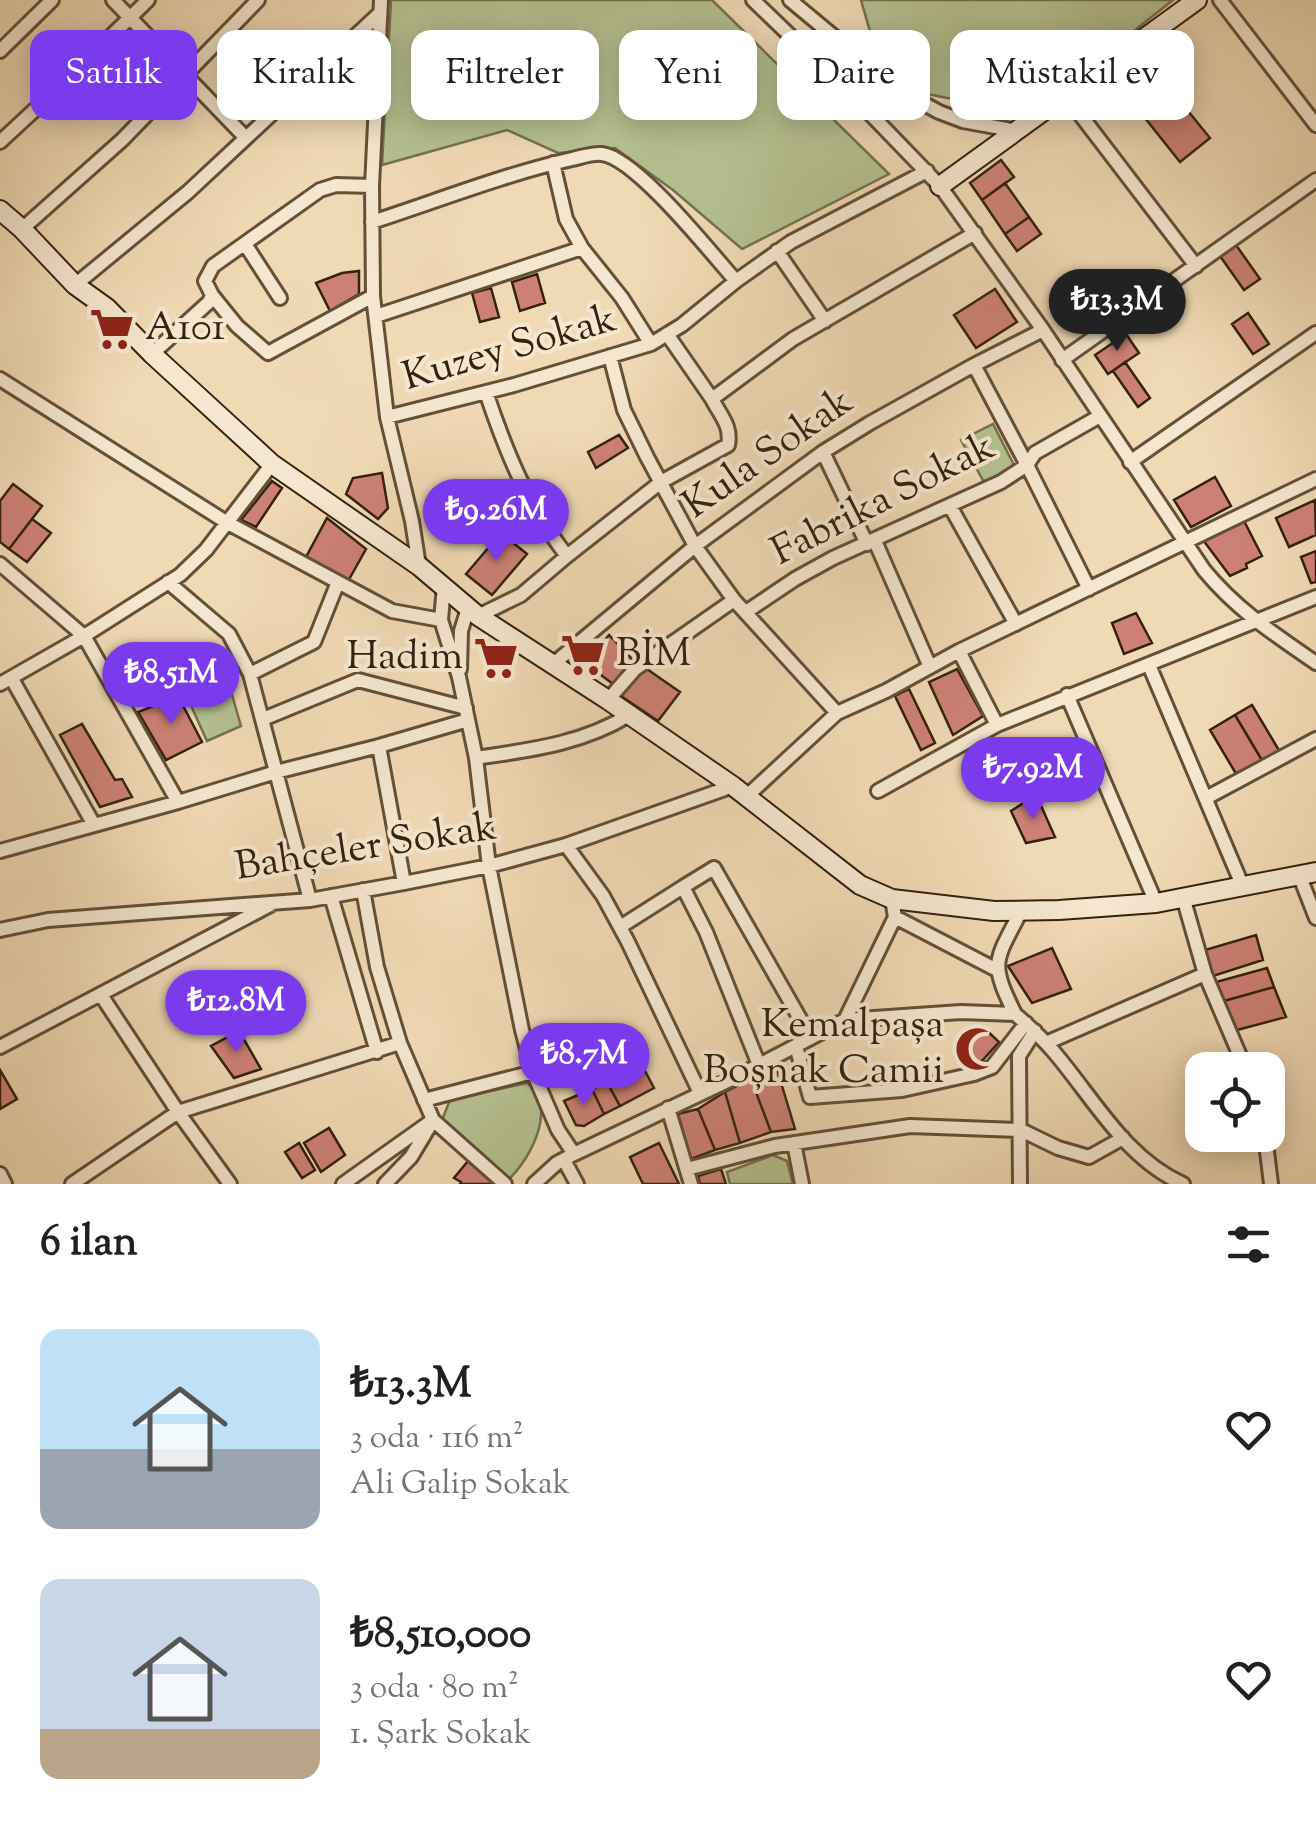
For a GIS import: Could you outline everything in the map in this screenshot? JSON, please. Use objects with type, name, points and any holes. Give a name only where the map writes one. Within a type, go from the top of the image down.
[{"type":"street","points":[[0,51],[52,0]]},
{"type":"street","points":[[113,0],[141,30]]},
{"type":"street","points":[[0,142],[148,0]]},
{"type":"street","points":[[197,64],[258,0]]},
{"type":"street","points":[[753,0],[940,186],[1224,595],[1316,663]]},
{"type":"street","points":[[790,0],[913,100],[962,121],[1017,131]]},
{"type":"street","points":[[1157,30],[1198,0]]},
{"type":"street","points":[[1220,0],[1316,125]]},
{"type":"street","points":[[75,284],[188,192],[380,6]]},
{"type":"street","points":[[380,6],[372,186],[373,296],[387,418],[419,566]]},
{"type":"street","points":[[197,87],[245,136]]},
{"type":"street","points":[[22,228],[142,120]]},
{"type":"street","points":[[940,186],[1032,120]]},
{"type":"street","points":[[1084,120],[1196,266]]},
{"type":"street","points":[[372,222],[553,164],[600,153],[614,158],[658,194],[736,280]]},
{"type":"street","points":[[553,164],[566,220],[651,344]]},
{"type":"street","name":"Kuzey Sokak","points":[[387,418],[651,344],[682,326],[777,251],[927,171]]},
{"type":"street","points":[[1062,360],[1316,180]]},
{"type":"street","points":[[372,186],[320,190],[214,266],[205,281],[237,326],[268,353],[373,296]]},
{"type":"street","points":[[0,210],[272,464],[419,566],[473,612],[740,791],[860,885],[997,970]]},
{"type":"street","points":[[712,399],[764,359],[975,232]]},
{"type":"street","points":[[245,244],[280,298]]},
{"type":"street","points":[[376,316],[582,248]]},
{"type":"street","points":[[777,251],[825,321]]},
{"type":"street","points":[[152,354],[209,302],[212,294]]},
{"type":"street","name":"Kula Sokak","points":[[552,665],[694,546],[824,452],[974,365],[1043,330]]},
{"type":"street","points":[[459,678],[461,630],[473,612],[521,595],[661,482],[728,445],[728,426],[667,334]]},
{"type":"street","points":[[1130,462],[1316,334]]},
{"type":"street","points":[[610,356],[624,410],[694,546],[734,600],[838,713]]},
{"type":"street","points":[[974,365],[1089,589]]},
{"type":"street","points":[[0,379],[226,522],[392,611],[441,620]]},
{"type":"street","points":[[486,392],[526,494],[546,530],[567,556]]},
{"type":"street","name":"Fabrika Sokak","points":[[746,612],[795,579],[1002,482],[1036,453],[1100,416]]},
{"type":"street","points":[[824,452],[930,666]]},
{"type":"street","points":[[94,825],[6,681],[180,575],[206,550],[272,464]]},
{"type":"street","points":[[740,791],[838,713],[1316,478]]},
{"type":"street","points":[[950,506],[1016,624]]},
{"type":"street","points":[[0,564],[84,636],[178,802]]},
{"type":"street","points":[[168,582],[228,634],[250,674],[310,900]]},
{"type":"street","points":[[250,674],[314,642],[338,582]]},
{"type":"street","points":[[444,586],[441,620],[459,678],[476,758],[489,866],[522,1030],[533,1072],[569,1157],[576,1184]]},
{"type":"street","points":[[878,791],[998,725],[1316,597]]},
{"type":"street","points":[[608,700],[635,669],[734,600]]},
{"type":"street","points":[[959,652],[998,725]]},
{"type":"street","points":[[1149,665],[1243,886]]},
{"type":"street","points":[[263,720],[358,680],[467,714]]},
{"type":"street","points":[[1067,696],[1156,903]]},
{"type":"street","points":[[1,849],[378,746],[467,714]]},
{"type":"street","points":[[476,758],[552,746],[605,730],[628,715]]},
{"type":"street","points":[[1206,798],[1316,739]]},
{"type":"street","points":[[378,746],[404,883]]},
{"type":"street","name":"Bahçeler Sokak","points":[[0,930],[48,920],[310,900],[404,883],[566,845],[740,791]]},
{"type":"street","points":[[566,845],[604,896],[700,1093]]},
{"type":"street","points":[[620,926],[714,868],[810,1038]]},
{"type":"street","points":[[897,905],[1059,910],[1156,903],[1308,874],[1316,918]]},
{"type":"street","points":[[683,887],[706,932],[759,1065]]},
{"type":"street","points":[[362,890],[377,966],[400,1043],[433,1120],[505,1184]]},
{"type":"street","points":[[332,896],[376,1052]]},
{"type":"street","points":[[1183,897],[1205,974],[1238,1052]]},
{"type":"street","points":[[0,1047],[276,902]]},
{"type":"street","points":[[845,1020],[897,905]]},
{"type":"street","points":[[1021,910],[996,964],[998,981],[1025,1023],[1046,1043],[1123,1138],[1174,1183]]},
{"type":"street","points":[[1046,1043],[1205,974]]},
{"type":"street","points":[[100,995],[230,1184]]},
{"type":"street","points":[[534,1184],[569,1157],[845,1020],[962,1012],[1025,1023]]},
{"type":"street","points":[[796,1046],[810,1097],[902,1090],[974,1074],[992,1066],[1025,1023]]},
{"type":"street","points":[[1020,1184],[1019,1056],[1025,1023]]},
{"type":"street","points":[[72,1184],[178,1112],[400,1043]]},
{"type":"street","points":[[424,1100],[533,1072]]},
{"type":"street","points":[[668,1108],[692,1184]]},
{"type":"street","points":[[343,1184],[433,1120]]},
{"type":"street","points":[[384,1184],[411,1157],[433,1120]]},
{"type":"street","points":[[687,1169],[794,1143],[910,1126],[1020,1130],[1089,1157],[1123,1138]]},
{"type":"street","points":[[794,1143],[802,1184]]},
{"type":"street","points":[[1267,1152],[1272,1184]]},
{"type":"street","points":[[0,1174],[5,1184]]},
{"type":"green space","points":[[391,0],[712,0],[743,30],[619,30],[619,120],[757,120],[757,44],[777,64],[777,120],[834,120],[889,174],[742,249],[673,190],[615,148],[558,153],[507,130],[382,165],[384,120],[391,120]]},
{"type":"green space","points":[[861,0],[1173,0],[1135,30],[950,30],[950,99],[930,94],[930,30],[869,28]]},
{"type":"green space","points":[[993,424],[1015,467],[985,484],[961,440]]},
{"type":"green space","points":[[228,681],[241,726],[207,741],[188,699]]},
{"type":"green space","points":[[527,1083],[536,1093],[541,1118],[533,1146],[509,1179],[442,1120],[450,1100]]},
{"type":"green space","points":[[773,1155],[787,1161],[793,1184],[730,1184],[727,1172]]},
{"type":"building","points":[[1194,118],[1210,138],[1180,162],[1147,120]]},
{"type":"building","points":[[1001,160],[1014,177],[982,200],[970,183]]},
{"type":"building","points":[[1005,183],[1029,217],[1005,234],[982,200]]},
{"type":"building","points":[[1029,217],[1041,234],[1017,251],[1005,234]]},
{"type":"building","points":[[1236,245],[1260,279],[1244,290],[1220,256]]},
{"type":"building","points":[[359,271],[359,294],[330,311],[316,283]]},
{"type":"building","points":[[537,274],[545,303],[520,311],[512,282]]},
{"type":"building","points":[[491,288],[499,317],[480,322],[472,293]]},
{"type":"building","points":[[995,289],[1017,322],[976,348],[954,315]]},
{"type":"building","points":[[1248,313],[1269,344],[1253,354],[1232,324]]},
{"type":"building","points":[[1126,334],[1139,353],[1108,374],[1095,355]]},
{"type":"building","points":[[1125,362],[1150,398],[1138,407],[1113,371]]},
{"type":"building","points":[[619,435],[628,448],[596,468],[588,452]]},
{"type":"building","points":[[382,473],[388,508],[378,519],[346,494],[353,478]]},
{"type":"building","points":[[1215,477],[1231,506],[1191,527],[1174,500]]},
{"type":"building","points":[[272,481],[282,488],[256,527],[241,520]]},
{"type":"building","points":[[13,484],[42,506],[9,549],[0,542],[0,501]]},
{"type":"building","points":[[1315,500],[1316,535],[1289,547],[1276,518]]},
{"type":"building","points":[[327,518],[366,549],[347,583],[306,557]]},
{"type":"building","points":[[32,519],[51,533],[27,562],[9,549]]},
{"type":"building","points":[[1243,519],[1262,556],[1230,576],[1203,540]]},
{"type":"building","points":[[501,533],[527,554],[492,595],[466,574]]},
{"type":"building","points":[[1316,551],[1316,582],[1311,583],[1301,557]]},
{"type":"building","points":[[1136,613],[1152,643],[1124,654],[1112,623]]},
{"type":"building","points":[[609,635],[633,660],[613,684],[585,663]]},
{"type":"building","points":[[644,667],[680,692],[658,721],[621,696]]},
{"type":"building","points":[[957,669],[983,716],[953,735],[929,682]]},
{"type":"building","points":[[909,689],[935,743],[921,750],[895,696]]},
{"type":"building","points":[[178,696],[202,742],[166,760],[138,712]]},
{"type":"building","points":[[1252,705],[1280,752],[1263,762],[1235,715]]},
{"type":"building","points":[[1235,715],[1263,762],[1238,777],[1210,730]]},
{"type":"building","points":[[82,724],[115,780],[122,779],[132,797],[100,807],[60,735]]},
{"type":"building","points":[[1046,747],[1061,778],[1029,794],[1014,764]]},
{"type":"building","points":[[1038,799],[1055,837],[1026,843],[1011,811]]},
{"type":"building","points":[[1256,935],[1263,960],[1213,976],[1205,950]]},
{"type":"building","points":[[1052,948],[1071,989],[1032,1003],[1008,966]]},
{"type":"building","points":[[1267,968],[1274,987],[1224,1001],[1216,982]]},
{"type":"building","points":[[1274,987],[1286,1017],[1237,1030],[1224,1001]]},
{"type":"building","name":"Kemalpaşa Boşnak Camii","points":[[982,1026],[999,1042],[972,1072],[955,1057]]},
{"type":"building","points":[[239,1031],[261,1069],[234,1078],[211,1046]]},
{"type":"building","points":[[635,1052],[654,1088],[620,1106],[600,1070]]},
{"type":"building","points":[[776,1066],[795,1129],[771,1132],[751,1079]]},
{"type":"building","points":[[0,1070],[17,1099],[0,1109]]},
{"type":"building","points":[[751,1079],[771,1132],[740,1143],[725,1092]]},
{"type":"building","points":[[607,1082],[620,1106],[604,1114],[592,1089]]},
{"type":"building","points":[[592,1089],[604,1114],[584,1126],[576,1125],[564,1101]]},
{"type":"building","points":[[725,1092],[740,1143],[715,1150],[698,1109]]},
{"type":"building","points":[[698,1109],[715,1150],[691,1159],[678,1114]]},
{"type":"building","points":[[329,1128],[345,1155],[321,1172],[304,1143]]},
{"type":"building","points":[[299,1143],[315,1170],[302,1178],[285,1152]]},
{"type":"building","points":[[659,1143],[679,1184],[643,1184],[630,1157]]},
{"type":"building","points":[[468,1161],[494,1184],[460,1184],[454,1178]]},
{"type":"building","points":[[721,1169],[726,1184],[700,1184],[698,1176]]},
{"type":"place","name":"A101","points":[[112,329]]},
{"type":"place","name":"BİM","points":[[583,655]]},
{"type":"place","name":"Hadim","points":[[496,658]]},
{"type":"place","name":"Kemalpaşa Boşnak Camii","points":[[977,1049]]}]
